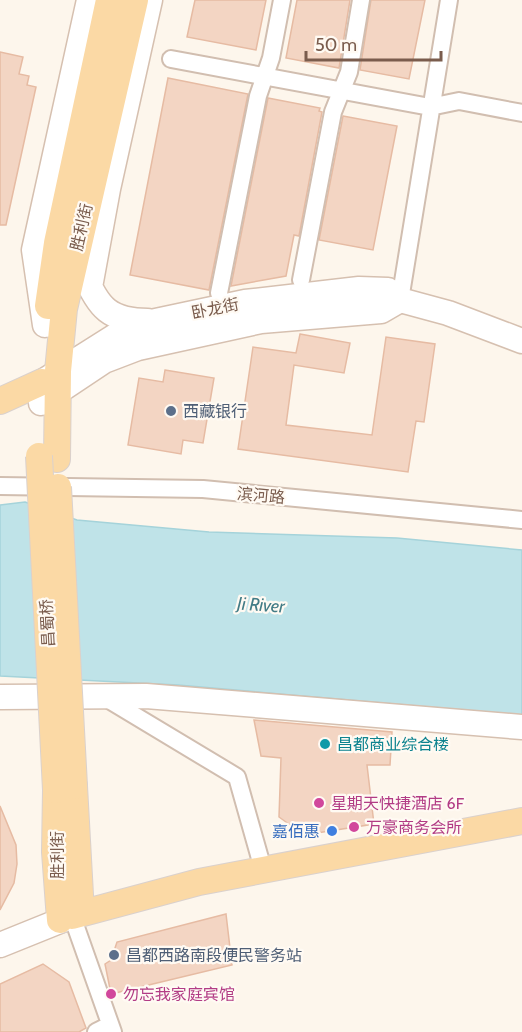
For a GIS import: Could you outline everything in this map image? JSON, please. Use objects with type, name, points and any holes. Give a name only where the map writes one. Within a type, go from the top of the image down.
[{"type":"main road","points":[[45,325],[34,250],[89,0]]},
{"type":"main road","name":"胜利街","points":[[48,457],[49,387],[45,325],[57,243],[109,0]]},
{"type":"main road","name":"胜利街","points":[[49,387],[79,238],[135,0]]},
{"type":"main road","points":[[90,287],[108,189],[150,0]]},
{"type":"main road","points":[[79,238],[79,254],[90,287],[103,307],[114,316],[124,320],[151,321]]},
{"type":"main road","name":"卧龙街","points":[[49,387],[120,333],[151,321],[245,302],[359,289],[388,290],[400,300],[448,313],[522,341]]},
{"type":"main road","name":"卧龙街","points":[[49,387],[138,348],[261,321],[381,311],[400,300]]},
{"type":"main road","points":[[0,401],[49,387]]},
{"type":"main road","points":[[0,417],[49,387]]},
{"type":"main road","name":"昌蜀桥","points":[[48,457],[65,788]]},
{"type":"main road","points":[[0,697],[146,696],[522,727]]},
{"type":"main road","name":"胜利街","points":[[65,788],[55,852],[71,916]]},
{"type":"main road","points":[[0,945],[71,916],[189,884],[522,821]]},
{"type":"street","points":[[131,307],[118,306],[108,299],[103,290],[102,270],[162,0]]},
{"type":"street","points":[[219,293],[258,96],[265,76],[282,0]]},
{"type":"street","points":[[301,280],[333,112],[349,72],[361,0]]},
{"type":"street","points":[[400,300],[449,0]]},
{"type":"street","points":[[171,59],[430,106],[459,101],[522,112]]},
{"type":"street","name":"滨河路","points":[[0,486],[203,489],[522,520]]},
{"type":"street","points":[[104,696],[237,777],[263,869]]},
{"type":"street","points":[[71,916],[106,1030]]},
{"type":"water","name":"Ji River","points":[[25,502],[77,520],[209,532],[397,538],[522,550],[522,715],[178,685],[0,676],[0,505]]},
{"type":"building","points":[[195,0],[266,0],[256,50],[187,37]]},
{"type":"building","points":[[297,0],[350,0],[339,68],[286,58]]},
{"type":"building","points":[[371,0],[425,0],[409,79],[360,70]]},
{"type":"building","points":[[0,52],[23,57],[19,74],[29,76],[27,85],[36,87],[6,225],[0,225]]},
{"type":"building","points":[[168,78],[248,94],[209,290],[130,275]]},
{"type":"building","points":[[268,98],[320,108],[319,111],[322,112],[299,236],[294,235],[286,276],[231,286]]},
{"type":"building","points":[[343,116],[397,126],[373,250],[319,240]]},
{"type":"building","points":[[300,334],[350,343],[344,373],[294,365],[286,425],[372,435],[386,337],[435,344],[424,422],[416,421],[408,472],[238,449],[253,347],[296,353]]},
{"type":"building","name":"西藏银行","points":[[165,370],[214,378],[203,443],[183,440],[181,454],[128,445],[139,378],[163,382]]},
{"type":"building","points":[[254,720],[392,732],[390,765],[367,765],[374,824],[304,835],[279,817],[281,758],[261,756]]},
{"type":"building","points":[[0,806],[16,845],[17,864],[14,883],[0,910]]},
{"type":"building","points":[[226,914],[232,965],[111,994],[105,964],[111,960],[117,942]]},
{"type":"building","points":[[43,964],[69,982],[86,1028],[79,1032],[0,1032],[0,984]]},
{"type":"place","name":"西藏银行","points":[[171,411]]},
{"type":"place","name":"昌都商业综合楼","points":[[325,744]]},
{"type":"place","name":"星期天快捷酒店 6F","points":[[319,803]]},
{"type":"place","name":"万豪商务会所","points":[[354,827]]},
{"type":"place","name":"嘉佰惠","points":[[332,831]]},
{"type":"place","name":"昌都西路南段便民警务站","points":[[114,955]]},
{"type":"place","name":"勿忘我家庭宾馆","points":[[111,994]]}]
